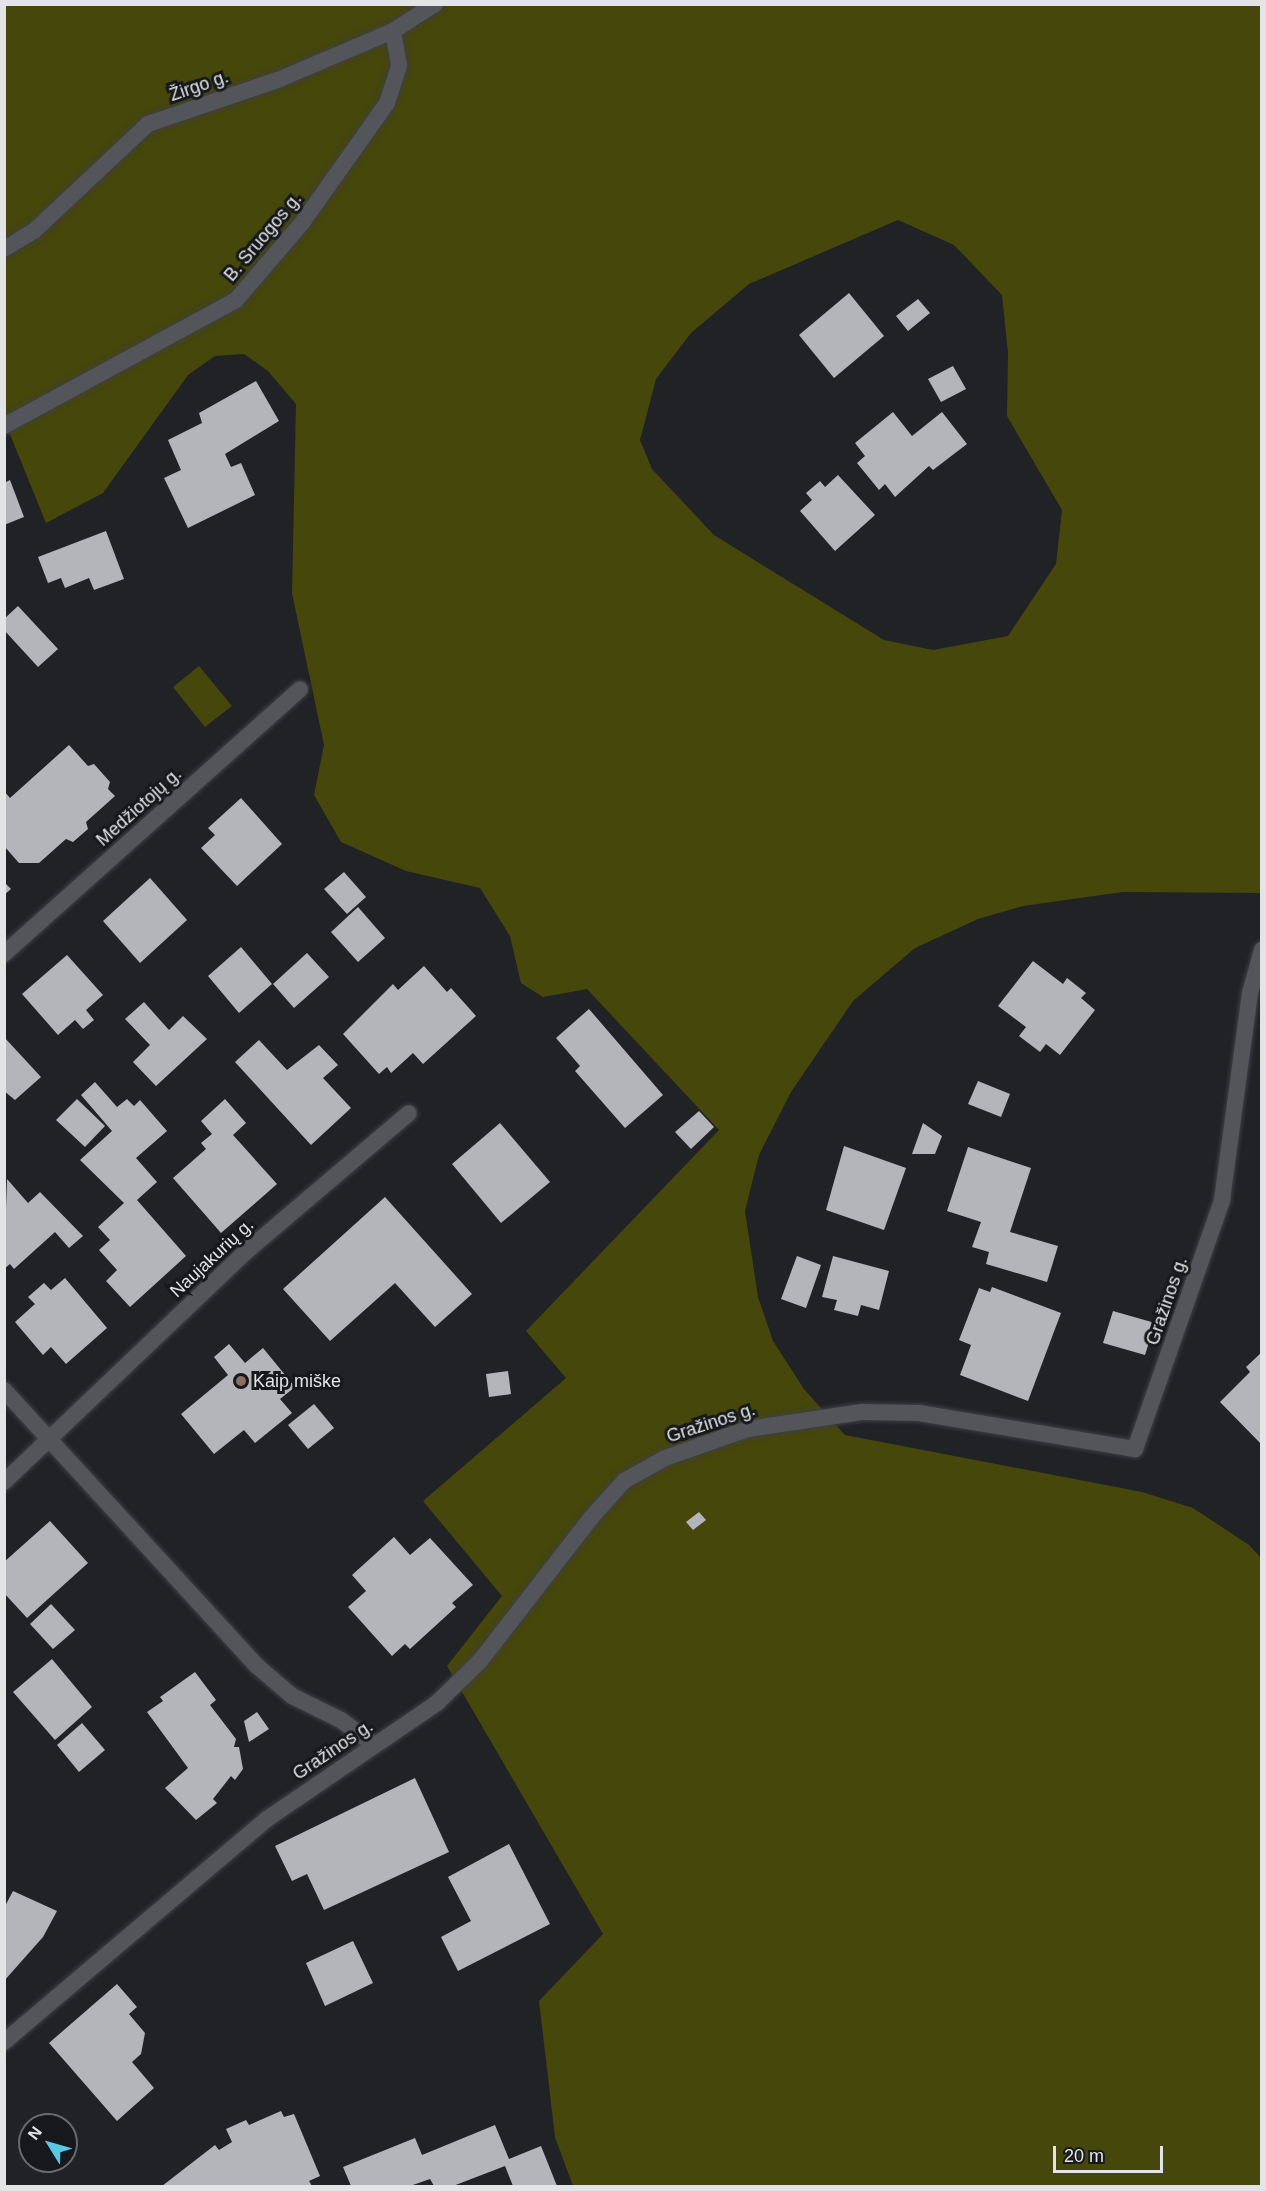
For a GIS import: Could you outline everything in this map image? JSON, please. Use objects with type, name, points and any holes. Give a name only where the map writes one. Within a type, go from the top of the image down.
[{"type":"street","name":"Žirgo g.","points":[[4,249],[34,231],[148,124],[280,79],[393,31],[435,4]]},
{"type":"street","name":"B. Sruogos g.","points":[[4,426],[236,300],[302,223],[387,102],[399,65],[393,31]]},
{"type":"street","name":"Medžiotojų g.","points":[[4,954],[300,689]]},
{"type":"street","name":"Gražinos g.","points":[[4,2042],[267,1819],[437,1703],[463,1678],[624,1481],[665,1458],[748,1429],[862,1412],[918,1413],[1135,1449],[1222,1200],[1250,993],[1262,950]]},
{"type":"street","name":"Naujakurių g.","points":[[4,1482],[51,1441],[248,1250],[408,1113]]},
{"type":"street","points":[[4,1390],[257,1666],[292,1696],[341,1720],[374,1745]]},
{"type":"shaded area","points":[[5,5],[1261,5],[1261,893],[1123,892],[1023,906],[978,919],[915,948],[853,1001],[791,1092],[759,1155],[745,1211],[758,1297],[773,1341],[804,1389],[845,1435],[1142,1492],[1193,1508],[1249,1545],[1261,1558],[1261,2186],[573,2186],[555,2137],[539,2001],[603,1934],[447,1666],[502,1596],[423,1501],[566,1378],[526,1331],[719,1130],[587,989],[543,997],[521,983],[510,936],[480,888],[406,871],[341,842],[314,795],[324,745],[292,593],[296,404],[268,371],[244,354],[215,356],[188,375],[103,493],[46,523],[5,422]],"holes":[[[898,220],[954,245],[1002,295],[1008,353],[1007,416],[1062,510],[1056,564],[1008,636],[933,650],[884,640],[714,535],[652,469],[640,440],[656,379],[691,333],[749,284]]]},
{"type":"shaded area","points":[[199,666],[232,706],[205,727],[173,687]]},
{"type":"building","points":[[849,293],[884,336],[834,378],[799,335]]},
{"type":"building","points":[[918,299],[930,313],[908,331],[896,316]]},
{"type":"building","points":[[953,366],[966,389],[941,402],[928,379]]},
{"type":"building","points":[[256,381],[279,421],[225,454],[231,467],[241,463],[255,495],[188,528],[164,478],[181,470],[168,440],[202,423],[199,413]]},
{"type":"building","points":[[893,412],[912,436],[942,412],[967,444],[933,470],[929,466],[895,497],[885,484],[879,490],[857,463],[865,456],[855,443]]},
{"type":"building","points":[[838,475],[875,515],[835,551],[800,511],[812,500],[806,493],[820,481],[825,487]]},
{"type":"building","points":[[10,480],[24,517],[4,525],[4,483]]},
{"type":"building","points":[[106,531],[124,579],[94,590],[89,578],[65,588],[61,578],[48,583],[38,557]]},
{"type":"building","points":[[18,606],[58,649],[38,667],[4,630],[4,619]]},
{"type":"building","points":[[69,745],[88,766],[94,764],[110,782],[108,789],[115,796],[86,822],[88,829],[73,842],[66,839],[39,863],[19,863],[4,846],[4,791],[10,798]]},
{"type":"building","points":[[241,798],[282,844],[237,886],[201,848],[215,835],[208,828]]},
{"type":"building","points":[[344,872],[366,897],[347,914],[324,889]]},
{"type":"building","points":[[150,878],[187,920],[140,963],[103,921]]},
{"type":"building","points":[[4,882],[11,889],[4,895]]},
{"type":"building","points":[[358,907],[385,938],[358,962],[331,932]]},
{"type":"building","points":[[241,947],[272,984],[239,1013],[208,976]]},
{"type":"building","points":[[307,953],[329,977],[294,1008],[273,984]]},
{"type":"building","points":[[67,955],[103,995],[86,1010],[94,1020],[83,1029],[75,1020],[58,1035],[22,994]]},
{"type":"building","points":[[1033,961],[1063,984],[1067,978],[1086,993],[1081,998],[1095,1010],[1060,1055],[1046,1044],[1040,1052],[1019,1036],[1026,1027],[998,1006]]},
{"type":"building","points":[[424,966],[447,992],[451,988],[476,1016],[423,1064],[413,1053],[391,1073],[387,1067],[379,1074],[343,1034],[393,984],[398,990]]},
{"type":"building","points":[[144,1002],[169,1030],[183,1016],[207,1039],[156,1086],[133,1062],[150,1045],[125,1019]]},
{"type":"building","points":[[589,1009],[663,1095],[625,1128],[575,1071],[580,1066],[556,1038]]},
{"type":"building","points":[[4,1037],[41,1077],[15,1100],[4,1091]]},
{"type":"building","points":[[259,1040],[287,1070],[319,1045],[338,1065],[323,1078],[351,1108],[311,1145],[235,1062]]},
{"type":"building","points":[[978,1081],[1010,1094],[1001,1117],[968,1104]]},
{"type":"building","points":[[95,1082],[117,1107],[127,1099],[134,1106],[140,1100],[167,1131],[136,1158],[157,1182],[137,1200],[186,1256],[130,1307],[106,1281],[117,1270],[99,1250],[110,1240],[98,1227],[124,1203],[80,1160],[112,1131],[81,1095]]},
{"type":"building","points":[[77,1099],[105,1126],[85,1147],[56,1120]]},
{"type":"building","points":[[225,1099],[246,1123],[233,1135],[277,1184],[221,1233],[173,1178],[206,1149],[201,1143],[212,1134],[201,1121]]},
{"type":"building","points":[[699,1111],[714,1127],[691,1149],[675,1132]]},
{"type":"building","points":[[500,1123],[550,1182],[501,1223],[452,1164]]},
{"type":"building","points":[[923,1123],[942,1136],[935,1154],[912,1154]]},
{"type":"building","points":[[844,1146],[906,1168],[884,1230],[826,1210]]},
{"type":"building","points":[[968,1147],[1031,1168],[1010,1232],[1058,1246],[1047,1282],[986,1264],[989,1252],[972,1247],[981,1222],[947,1211]]},
{"type":"building","points":[[7,1179],[28,1203],[40,1192],[83,1236],[69,1248],[55,1232],[14,1269],[10,1264],[4,1269]]},
{"type":"building","points":[[385,1197],[472,1294],[435,1327],[395,1283],[330,1341],[283,1289]]},
{"type":"building","points":[[797,1256],[821,1265],[806,1308],[781,1299]]},
{"type":"building","points":[[833,1256],[889,1271],[879,1310],[861,1305],[858,1316],[834,1310],[837,1300],[822,1297]]},
{"type":"building","points":[[65,1278],[107,1328],[66,1364],[51,1347],[43,1355],[15,1322],[35,1304],[28,1297],[44,1283],[51,1290]]},
{"type":"building","points":[[992,1287],[1061,1313],[1028,1401],[960,1375],[971,1345],[959,1340],[979,1288],[990,1292]]},
{"type":"building","points":[[1113,1311],[1155,1323],[1145,1355],[1103,1343]]},
{"type":"building","points":[[229,1344],[245,1363],[263,1348],[295,1387],[280,1399],[292,1413],[255,1443],[244,1430],[214,1454],[181,1414],[228,1375],[214,1357]]},
{"type":"building","points":[[1262,1352],[1262,1445],[1220,1402],[1250,1372],[1246,1367]]},
{"type":"building","points":[[508,1371],[511,1394],[489,1397],[486,1374]]},
{"type":"building","points":[[314,1404],[334,1428],[308,1449],[288,1425]]},
{"type":"building","points":[[699,1512],[706,1520],[693,1530],[686,1522]]},
{"type":"building","points":[[50,1521],[88,1563],[27,1618],[4,1593],[4,1562]]},
{"type":"building","points":[[394,1537],[410,1555],[430,1538],[473,1585],[452,1603],[456,1607],[410,1649],[405,1644],[392,1656],[348,1607],[366,1591],[352,1575]]},
{"type":"building","points":[[51,1604],[75,1630],[53,1649],[30,1624]]},
{"type":"building","points":[[52,1659],[92,1707],[55,1740],[13,1692]]},
{"type":"building","points":[[195,1672],[216,1700],[210,1705],[236,1739],[234,1747],[239,1747],[243,1769],[235,1780],[231,1776],[213,1799],[217,1803],[196,1820],[165,1788],[188,1768],[147,1712],[163,1701],[160,1697]]},
{"type":"building","points":[[257,1712],[269,1729],[249,1742],[244,1721]]},
{"type":"building","points":[[82,1723],[105,1750],[79,1772],[57,1745]]},
{"type":"building","points":[[415,1778],[449,1852],[324,1910],[307,1874],[292,1881],[275,1846]]},
{"type":"building","points":[[509,1844],[550,1924],[458,1971],[441,1937],[471,1921],[448,1877]]},
{"type":"building","points":[[13,1891],[57,1911],[43,1937],[4,1981],[4,1908]]},
{"type":"building","points":[[353,1941],[373,1983],[325,2006],[306,1963]]},
{"type":"building","points":[[117,1984],[137,2007],[129,2014],[145,2033],[141,2054],[132,2062],[154,2088],[117,2121],[49,2043]]},
{"type":"building","points":[[281,2111],[284,2117],[294,2114],[320,2176],[309,2181],[312,2186],[162,2186],[215,2145],[219,2150],[232,2142],[226,2129],[246,2120],[249,2125]]},
{"type":"building","points":[[495,2125],[509,2159],[541,2146],[557,2186],[513,2186],[505,2166],[453,2186],[434,2186],[430,2179],[410,2186],[351,2186],[343,2167],[415,2138],[422,2155]]},
{"type":"place","name":"Kaip miške","points":[[241,1381]]}]
